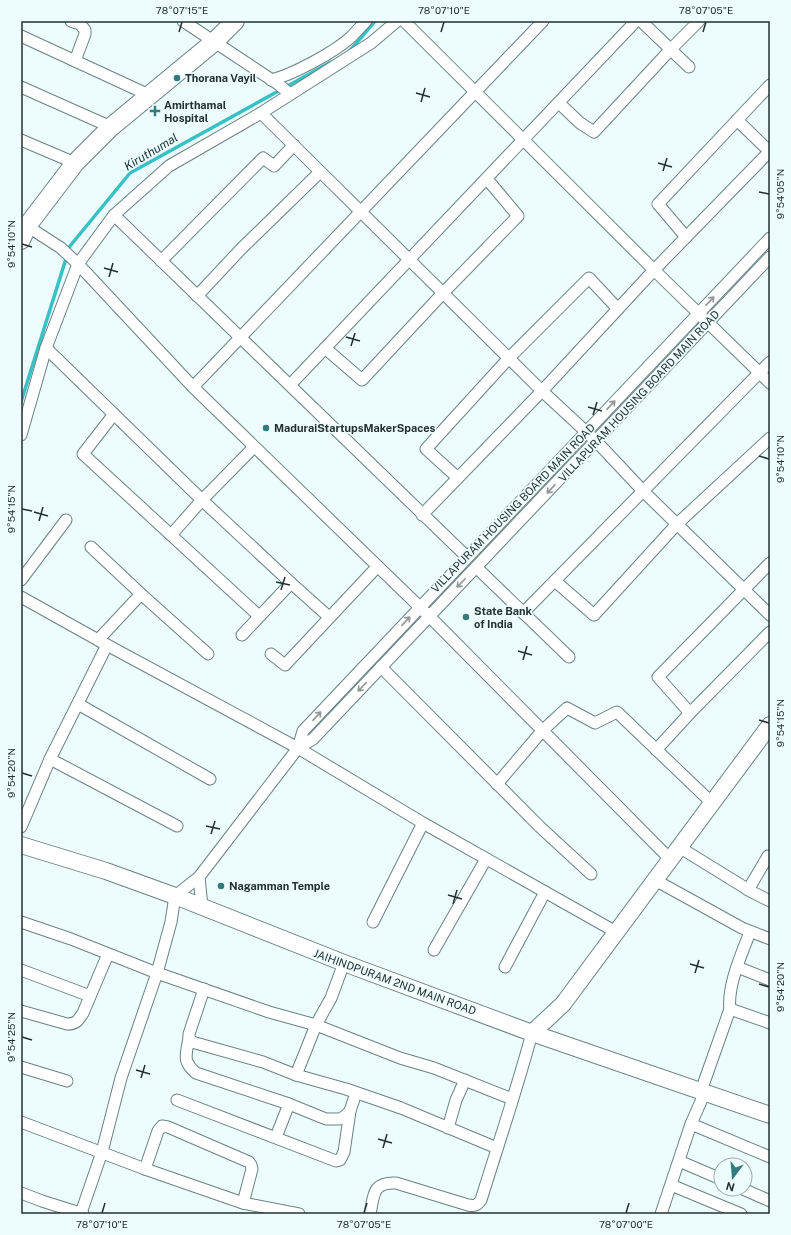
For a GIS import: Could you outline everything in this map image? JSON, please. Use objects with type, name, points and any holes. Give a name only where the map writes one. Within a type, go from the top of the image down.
[{"type":"main road","points":[[24,233],[75,162],[111,127],[151,96],[214,42],[235,21]]},
{"type":"street","points":[[71,21],[80,24],[85,30],[85,34],[75,61]]},
{"type":"street","points":[[183,21],[282,88]]},
{"type":"street","points":[[282,88],[284,77],[334,50],[350,38],[366,21]]},
{"type":"street","points":[[21,436],[46,348],[75,261],[114,215],[168,166],[261,113],[282,88],[371,43],[397,21]]},
{"type":"street","points":[[404,21],[654,270],[770,383]]},
{"type":"street","points":[[193,387],[543,21]]},
{"type":"street","points":[[290,386],[636,21]]},
{"type":"street","points":[[642,21],[689,67]]},
{"type":"street","points":[[559,103],[580,124],[594,132],[699,21]]},
{"type":"street","points":[[21,36],[151,96]]},
{"type":"street","points":[[686,237],[658,204],[770,86]]},
{"type":"street","points":[[21,87],[111,127]]},
{"type":"street","points":[[261,113],[542,391],[596,441],[643,490],[770,615]]},
{"type":"street","points":[[422,515],[542,391],[654,270],[770,151],[737,120]]},
{"type":"street","points":[[21,140],[75,162]]},
{"type":"street","points":[[161,261],[263,158],[274,166],[294,145]]},
{"type":"street","points":[[197,296],[241,249],[320,172]]},
{"type":"street","points":[[325,348],[362,380],[442,293],[518,216],[487,178]]},
{"type":"street","points":[[114,215],[467,557]]},
{"type":"street","points":[[24,233],[61,248],[75,261],[193,387],[429,616],[542,730],[675,853],[770,901]]},
{"type":"street","name":"VILLAPURAM HOUSING BOARD MAIN ROAD","points":[[298,748],[303,730],[770,238]]},
{"type":"street","name":"VILLAPURAM HOUSING BOARD MAIN ROAD","points":[[175,896],[199,877],[298,748],[313,739],[770,258]]},
{"type":"street","points":[[458,478],[426,449],[509,358],[589,278],[618,309]]},
{"type":"street","points":[[46,348],[202,500],[291,584],[329,617]]},
{"type":"street","points":[[523,613],[770,362]]},
{"type":"street","points":[[114,414],[83,454],[259,616]]},
{"type":"street","points":[[555,581],[594,615],[677,524],[770,438]]},
{"type":"street","points":[[171,535],[202,500],[254,447]]},
{"type":"street","points":[[21,580],[66,520]]},
{"type":"street","points":[[91,546],[141,594],[208,654]]},
{"type":"street","points":[[690,712],[658,677],[770,563]]},
{"type":"street","points":[[271,654],[285,665],[377,567]]},
{"type":"street","points":[[476,567],[569,658]]},
{"type":"street","points":[[242,635],[291,584]]},
{"type":"street","points":[[21,827],[50,760],[78,704],[102,643],[141,594]]},
{"type":"street","points":[[21,597],[102,643],[298,748],[423,823],[616,932]]},
{"type":"street","points":[[656,750],[690,712],[770,632]]},
{"type":"street","points":[[381,667],[540,827],[591,874]]},
{"type":"street","points":[[78,704],[210,779]]},
{"type":"street","points":[[497,784],[542,730],[568,708],[595,723],[617,712],[712,803]]},
{"type":"street","points":[[370,1214],[374,1193],[381,1184],[386,1182],[396,1183],[468,1205],[477,1205],[480,1200],[524,1064],[532,1033],[563,1004],[712,803],[767,733]]},
{"type":"street","points":[[50,760],[177,826]]},
{"type":"street","points":[[372,922],[423,823]]},
{"type":"street","name":"JAIHINDPURAM 2ND MAIN ROAD","points":[[21,845],[106,871],[175,896],[344,963],[532,1033],[770,1115]]},
{"type":"street","points":[[752,892],[769,856]]},
{"type":"street","points":[[434,950],[486,858]]},
{"type":"street","points":[[199,877],[202,907]]},
{"type":"street","points":[[655,880],[742,927],[770,939]]},
{"type":"street","points":[[504,967],[545,892]]},
{"type":"street","points":[[21,1193],[82,1214],[102,1152],[121,1078],[157,973],[171,922],[175,896]]},
{"type":"street","points":[[21,922],[71,939],[157,973],[269,1012],[316,1025],[400,1058],[434,1068],[512,1099]]},
{"type":"street","points":[[661,1214],[730,1009],[728,1000],[737,967],[742,927]]},
{"type":"street","points":[[21,1010],[67,1024],[78,1022],[108,954]]},
{"type":"street","points":[[296,1075],[316,1025],[331,998],[344,963]]},
{"type":"street","points":[[737,967],[770,980]]},
{"type":"street","points":[[21,970],[90,996]]},
{"type":"street","points":[[204,989],[189,1034],[186,1056],[186,1063],[196,1073],[289,1104],[326,1119],[340,1119],[350,1111]]},
{"type":"street","points":[[730,1009],[770,1023]]},
{"type":"street","points":[[189,1038],[196,1044],[218,1048],[296,1075],[356,1092],[401,1108],[497,1148]]},
{"type":"street","points":[[21,1067],[67,1081]]},
{"type":"street","points":[[448,1128],[456,1100],[464,1080]]},
{"type":"street","points":[[177,1100],[332,1159],[340,1160],[344,1152],[350,1111],[356,1092]]},
{"type":"street","points":[[276,1137],[289,1104]]},
{"type":"street","points":[[21,1122],[243,1203],[299,1214]]},
{"type":"street","points":[[691,1124],[770,1157]]},
{"type":"street","points":[[145,1168],[158,1131],[162,1126],[168,1127],[249,1162],[252,1165],[243,1203]]},
{"type":"street","points":[[679,1161],[713,1176]]},
{"type":"street","points":[[671,1185],[741,1214]]},
{"type":"street","points":[[753,1193],[770,1201]]},
{"type":"waterway","name":"Kiruthumal","points":[[348,53],[375,21]]},
{"type":"waterway","name":"Kiruthumal","points":[[21,402],[70,246],[130,173],[331,62]]},
{"type":"place","name":"Thorana Vayil","points":[[177,78]]},
{"type":"place","name":"Amirthamal Hospital","points":[[155,111]]},
{"type":"place","name":"MaduraiStartupsMakerSpaces","points":[[266,428]]},
{"type":"place","name":"State Bank of India","points":[[466,617]]},
{"type":"place","name":"Nagamman Temple","points":[[221,886]]}]
